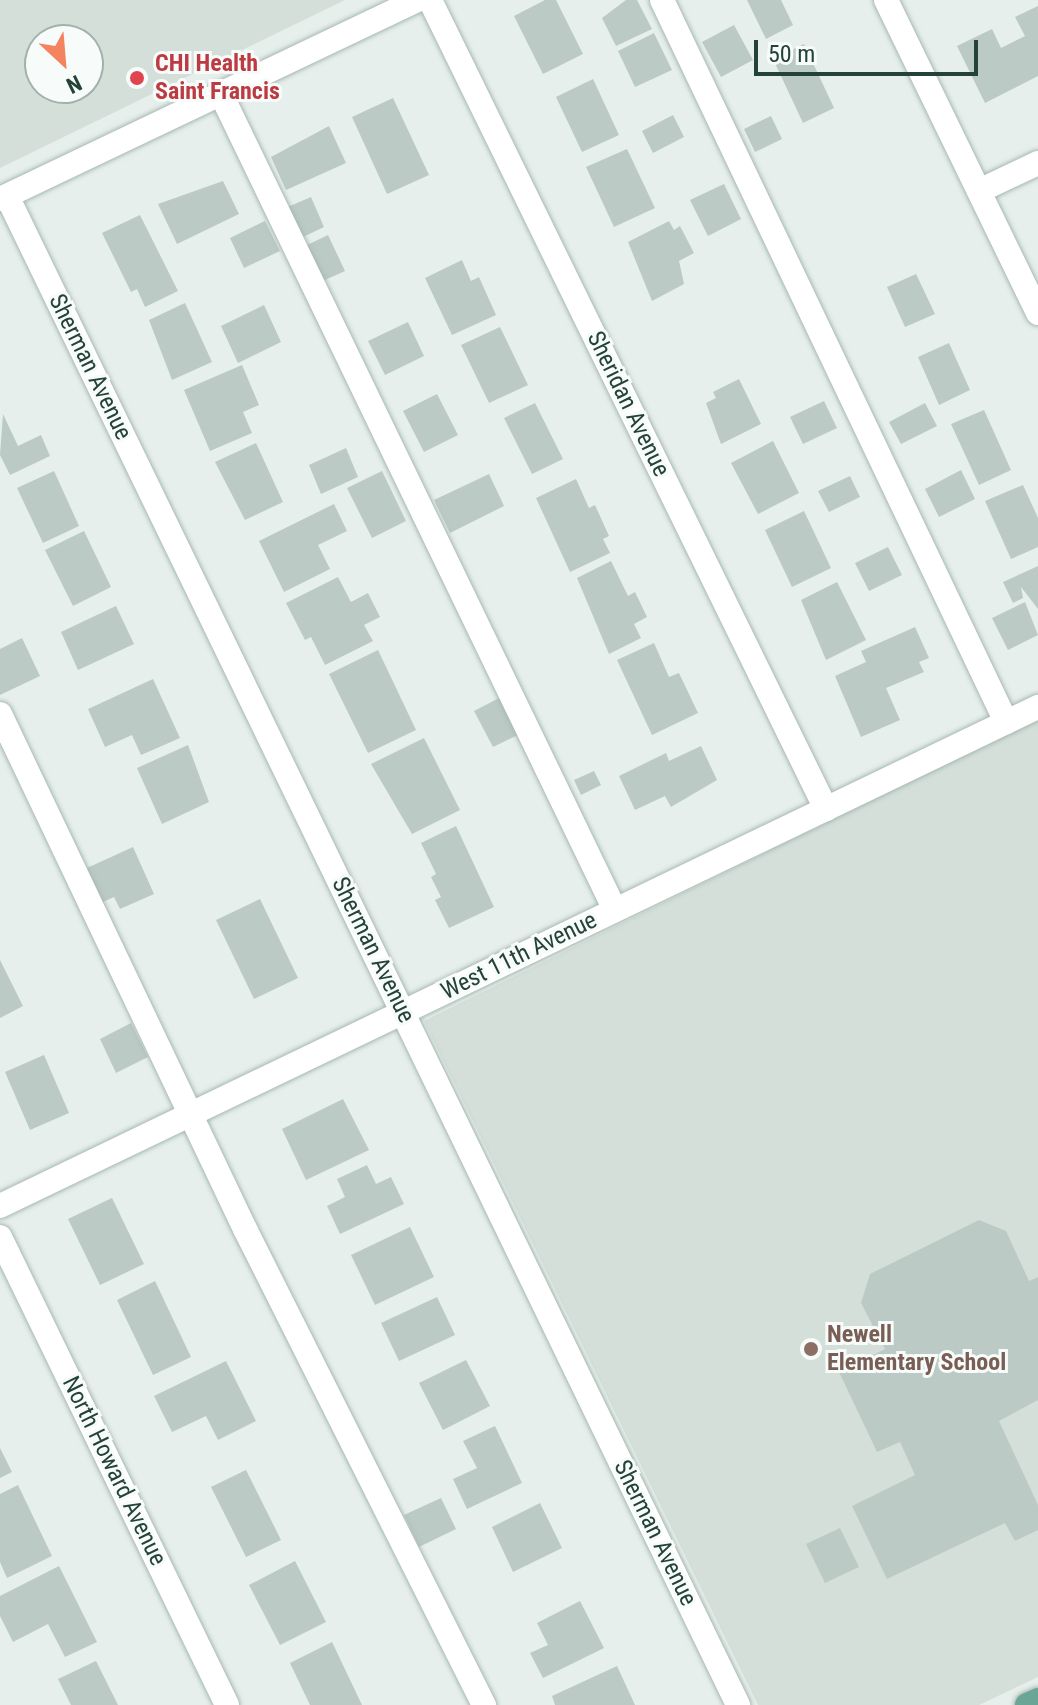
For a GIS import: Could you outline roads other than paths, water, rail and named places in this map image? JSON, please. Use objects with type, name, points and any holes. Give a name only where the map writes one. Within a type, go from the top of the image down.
[{"type":"main road","points":[[1027,1705],[1038,1700]]},
{"type":"street","points":[[4,197],[417,0]]},
{"type":"street","name":"Sheridan Avenue","points":[[430,0],[826,809]]},
{"type":"street","points":[[662,0],[1006,722]]},
{"type":"street","points":[[886,0],[1038,313]]},
{"type":"street","points":[[221,94],[615,910]]},
{"type":"street","points":[[979,191],[1038,163]]},
{"type":"street","name":"Sherman Avenue","points":[[4,197],[738,1705]]},
{"type":"street","name":"West 11th Avenue","points":[[0,1206],[1038,707]]},
{"type":"street","points":[[0,714],[191,1114],[484,1705]]},
{"type":"street","name":"North Howard Avenue","points":[[0,1237],[227,1705]]},
{"type":"place","name":"CHI Health Saint Francis","points":[[137,78]]},
{"type":"place","name":"Newell Elementary School","points":[[811,1349]]}]
